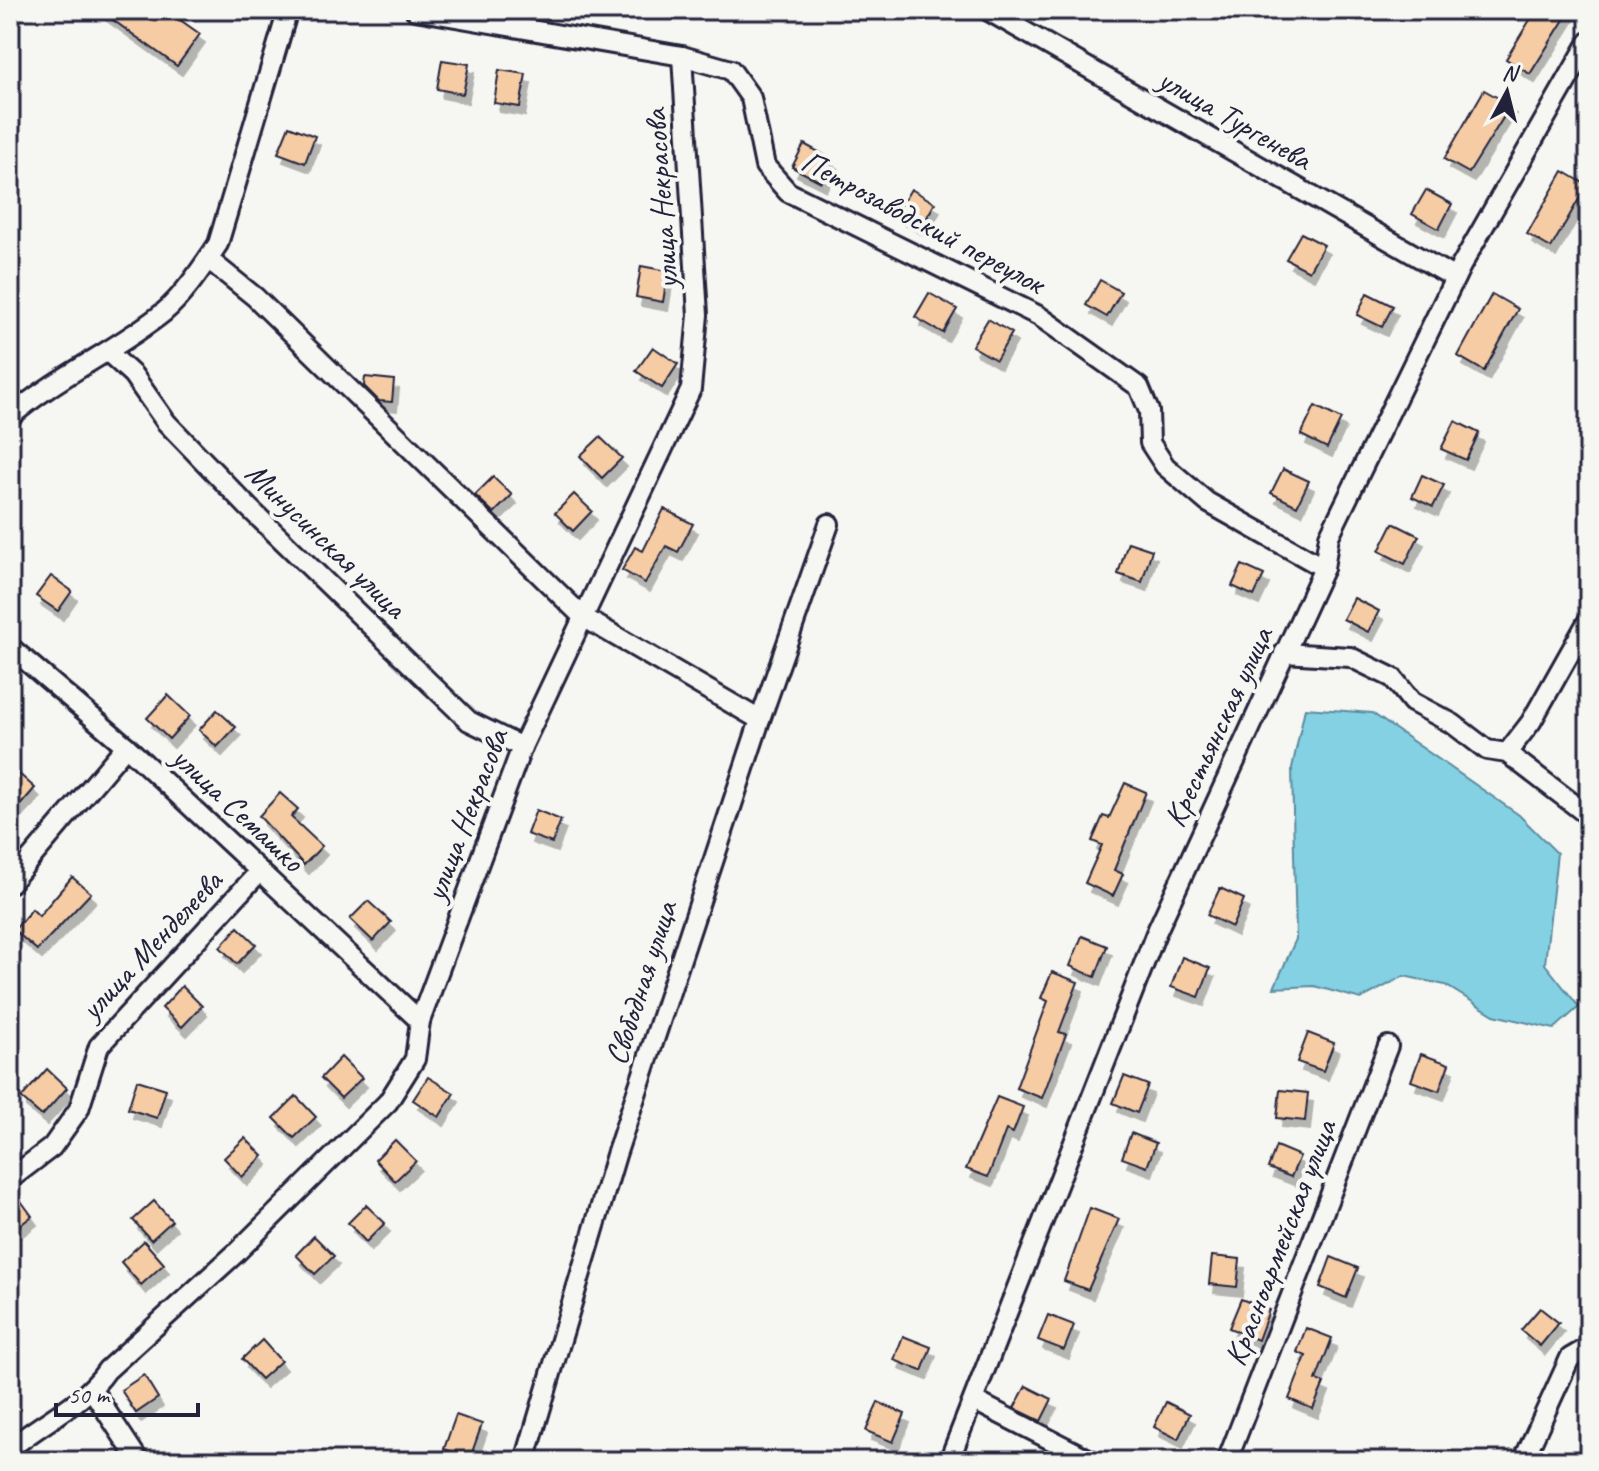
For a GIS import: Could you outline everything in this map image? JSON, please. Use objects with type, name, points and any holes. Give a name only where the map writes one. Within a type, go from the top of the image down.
[{"type":"street","points":[[10,417],[28,401],[108,352],[167,309],[208,259],[218,244],[288,10]]},
{"type":"street","name":"Петрозаводский переулок","points":[[415,10],[682,56],[731,70],[751,98],[765,166],[788,192],[1039,316],[1139,387],[1149,411],[1150,443],[1165,466],[1207,502],[1324,568]]},
{"type":"street","name":"улица Тургенева","points":[[987,10],[1455,278]]},
{"type":"street","name":"Крестьянская улица","points":[[949,1461],[1156,933],[1324,568],[1329,536],[1455,278],[1589,42]]},
{"type":"street","name":"улица Некрасова","points":[[10,1449],[30,1432],[93,1391],[107,1370],[236,1253],[388,1102],[415,1059],[420,1021],[522,747],[691,389],[698,315],[682,56]]},
{"type":"street","points":[[208,259],[255,297],[583,617],[760,720]]},
{"type":"street","name":"Минусинская улица","points":[[108,352],[133,375],[166,422],[248,507],[458,711],[469,721],[522,747]]},
{"type":"street","name":"Свободная улица","points":[[525,1461],[616,1155],[760,720],[829,524]]},
{"type":"street","points":[[1507,753],[1531,722],[1589,619]]},
{"type":"street","name":"улица Семашко","points":[[10,647],[126,746],[420,1021]]},
{"type":"street","points":[[1284,653],[1350,657],[1393,678],[1412,702],[1453,724],[1487,750],[1507,753],[1589,816]]},
{"type":"street","points":[[10,883],[126,746]]},
{"type":"street","name":"улица Менделеева","points":[[10,1179],[52,1147],[79,1109],[99,1046],[260,871]]},
{"type":"street","name":"Красноармейская улица","points":[[1227,1461],[1388,1046]]},
{"type":"street","points":[[1523,1461],[1570,1358],[1589,1347]]},
{"type":"street","points":[[93,1391],[139,1461]]},
{"type":"street","points":[[975,1401],[1092,1461]]},
{"type":"water","points":[[1305,708],[1372,713],[1519,815],[1557,853],[1545,964],[1579,1007],[1554,1029],[1494,1015],[1445,985],[1404,976],[1361,999],[1314,986],[1274,988],[1296,939],[1292,768]]},
{"type":"building","points":[[99,10],[166,10],[200,34],[177,66]]},
{"type":"building","points":[[1536,10],[1570,10],[1530,74],[1506,59]]},
{"type":"building","points":[[442,60],[469,64],[463,94],[437,89]]},
{"type":"building","points":[[499,70],[526,74],[520,107],[494,103]]},
{"type":"building","points":[[1484,90],[1511,105],[1469,173],[1444,159]]},
{"type":"building","points":[[289,126],[315,136],[305,163],[278,153]]},
{"type":"building","points":[[804,144],[833,160],[821,182],[792,167]]},
{"type":"building","points":[[1563,171],[1587,185],[1551,248],[1527,234]]},
{"type":"building","points":[[911,189],[935,203],[921,228],[896,214]]},
{"type":"building","points":[[1426,190],[1452,204],[1439,229],[1412,214]]},
{"type":"building","points":[[1301,233],[1324,245],[1309,271],[1286,259]]},
{"type":"building","points":[[641,266],[668,271],[663,302],[636,297]]},
{"type":"building","points":[[1100,280],[1121,292],[1107,317],[1086,305]]},
{"type":"building","points":[[929,293],[957,309],[943,333],[915,317]]},
{"type":"building","points":[[1367,293],[1393,306],[1382,327],[1357,315]]},
{"type":"building","points":[[1492,294],[1518,309],[1484,371],[1458,356]]},
{"type":"building","points":[[988,319],[1012,333],[996,360],[972,346]]},
{"type":"building","points":[[653,347],[678,364],[662,388],[636,371]]},
{"type":"building","points":[[365,377],[394,380],[392,402],[379,401],[364,386]]},
{"type":"building","points":[[1315,406],[1341,419],[1327,448],[1301,435]]},
{"type":"building","points":[[1455,421],[1479,433],[1466,460],[1441,449]]},
{"type":"building","points":[[600,437],[622,458],[602,478],[580,456]]},
{"type":"building","points":[[1283,469],[1309,481],[1297,506],[1271,493]]},
{"type":"building","points":[[1422,475],[1444,485],[1433,507],[1412,497]]},
{"type":"building","points":[[493,477],[512,495],[494,513],[475,495]]},
{"type":"building","points":[[574,494],[592,511],[573,531],[555,513]]},
{"type":"building","points":[[664,509],[693,524],[678,552],[666,546],[645,583],[622,570],[635,547],[643,551]]},
{"type":"building","points":[[1393,523],[1419,536],[1405,564],[1379,551]]},
{"type":"building","points":[[1128,542],[1152,550],[1142,582],[1118,574]]},
{"type":"building","points":[[1242,565],[1264,575],[1254,596],[1232,586]]},
{"type":"building","points":[[51,576],[72,591],[58,611],[36,596]]},
{"type":"building","points":[[1354,598],[1379,611],[1368,632],[1343,619]]},
{"type":"building","points":[[168,695],[190,716],[169,739],[147,718]]},
{"type":"building","points":[[217,710],[236,727],[217,747],[199,730]]},
{"type":"building","points":[[17,772],[35,788],[10,817],[10,780]]},
{"type":"building","points":[[1125,783],[1146,792],[1114,870],[1123,874],[1113,896],[1085,883],[1102,845],[1092,841],[1103,816],[1109,818]]},
{"type":"building","points":[[280,793],[298,809],[291,817],[322,846],[304,865],[259,816]]},
{"type":"building","points":[[536,810],[561,820],[552,843],[527,834]]},
{"type":"building","points":[[72,877],[91,893],[37,950],[14,930],[32,909],[39,916]]},
{"type":"building","points":[[1220,888],[1244,899],[1232,927],[1207,915]]},
{"type":"building","points":[[368,901],[391,922],[373,941],[350,919]]},
{"type":"building","points":[[238,927],[256,944],[237,964],[220,947]]},
{"type":"building","points":[[1082,936],[1107,946],[1095,977],[1070,966]]},
{"type":"building","points":[[1182,957],[1210,968],[1199,997],[1171,987]]},
{"type":"building","points":[[1052,972],[1078,982],[1059,1032],[1066,1034],[1042,1098],[1016,1088],[1048,1001],[1041,998]]},
{"type":"building","points":[[182,986],[202,1006],[182,1027],[162,1008]]},
{"type":"building","points":[[1308,1033],[1334,1043],[1323,1071],[1297,1062]]},
{"type":"building","points":[[1421,1054],[1449,1064],[1439,1091],[1411,1081]]},
{"type":"building","points":[[341,1057],[362,1078],[341,1098],[321,1078]]},
{"type":"building","points":[[47,1069],[67,1088],[42,1116],[21,1098]]},
{"type":"building","points":[[1124,1076],[1148,1085],[1137,1113],[1113,1103]]},
{"type":"building","points":[[428,1077],[454,1093],[439,1117],[413,1100]]},
{"type":"building","points":[[137,1080],[166,1089],[157,1118],[128,1109]]},
{"type":"building","points":[[1280,1090],[1308,1093],[1305,1121],[1277,1118]]},
{"type":"building","points":[[296,1096],[316,1117],[294,1138],[274,1118]]},
{"type":"building","points":[[997,1097],[1023,1107],[1013,1133],[1006,1130],[988,1177],[966,1169]]},
{"type":"building","points":[[1131,1133],[1156,1143],[1147,1167],[1122,1158]]},
{"type":"building","points":[[245,1138],[263,1156],[242,1177],[224,1158]]},
{"type":"building","points":[[395,1140],[416,1161],[395,1181],[375,1160]]},
{"type":"building","points":[[1276,1146],[1300,1156],[1291,1177],[1268,1168]]},
{"type":"building","points":[[13,1190],[32,1216],[10,1233],[10,1191]]},
{"type":"building","points":[[154,1201],[172,1221],[151,1240],[133,1220]]},
{"type":"building","points":[[366,1205],[385,1223],[366,1242],[348,1223]]},
{"type":"building","points":[[1090,1208],[1119,1219],[1088,1290],[1064,1281]]},
{"type":"building","points":[[314,1236],[334,1256],[315,1274],[296,1255]]},
{"type":"building","points":[[144,1241],[164,1264],[141,1285],[121,1262]]},
{"type":"building","points":[[1212,1256],[1240,1259],[1237,1287],[1209,1284]]},
{"type":"building","points":[[1331,1257],[1358,1268],[1346,1298],[1320,1287]]},
{"type":"building","points":[[1241,1299],[1269,1310],[1258,1340],[1229,1328]]},
{"type":"building","points":[[1540,1308],[1559,1323],[1540,1346],[1521,1330]]},
{"type":"building","points":[[1048,1315],[1074,1325],[1064,1350],[1038,1340]]},
{"type":"building","points":[[1306,1328],[1332,1338],[1316,1380],[1324,1383],[1313,1409],[1289,1399],[1306,1356],[1297,1352]]},
{"type":"building","points":[[903,1336],[931,1347],[922,1371],[894,1360]]},
{"type":"building","points":[[262,1340],[281,1361],[261,1379],[242,1359]]},
{"type":"building","points":[[144,1375],[158,1398],[136,1413],[121,1390]]},
{"type":"building","points":[[1026,1386],[1052,1399],[1041,1421],[1014,1408]]},
{"type":"building","points":[[878,1402],[905,1414],[893,1442],[866,1431]]},
{"type":"building","points":[[1166,1402],[1190,1414],[1178,1439],[1154,1427]]},
{"type":"building","points":[[456,1415],[482,1424],[470,1458],[444,1449]]}]
